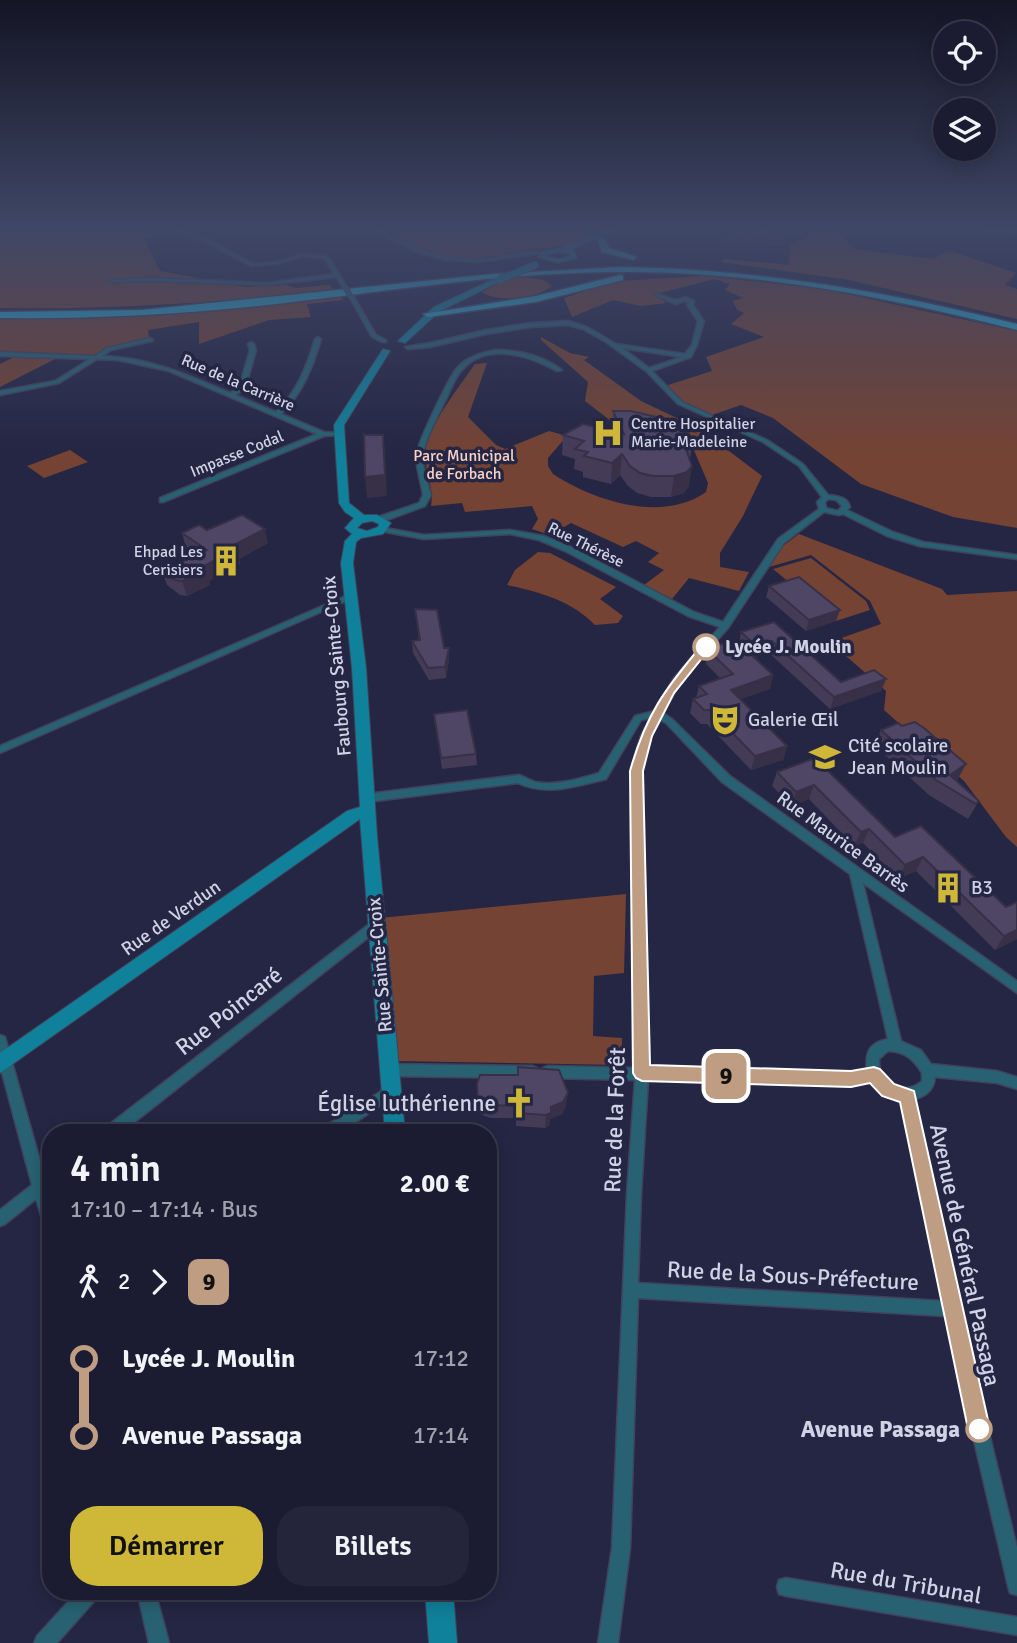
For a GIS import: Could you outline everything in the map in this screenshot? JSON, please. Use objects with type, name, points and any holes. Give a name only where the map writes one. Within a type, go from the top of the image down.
[{"type":"highway","points":[[0,313],[71,312],[206,304]]},
{"type":"highway","points":[[0,313],[130,314],[257,304]]},
{"type":"highway","points":[[462,304],[476,306]]},
{"type":"highway","points":[[428,314],[496,304]]},
{"type":"highway","points":[[924,304],[1017,324]]},
{"type":"highway","points":[[938,304],[1017,324]]},
{"type":"main road","points":[[359,534],[372,534],[382,524],[362,518],[349,510],[344,503],[338,434],[345,412],[385,346],[395,352],[405,344],[428,314],[447,304]]},
{"type":"main road","name":"Faubourg Sainte-Croix","points":[[362,518],[351,526],[359,534],[351,541],[347,563],[359,668],[367,804]]},
{"type":"main road","name":"Rue Sainte-Croix","points":[[367,804],[394,1124]]},
{"type":"main road","name":"Rue de Verdun","points":[[3,1062],[367,804]]},
{"type":"main road","points":[[440,1600],[443,1643]]},
{"type":"street","points":[[355,304],[374,336],[385,346]]},
{"type":"street","points":[[648,370],[689,356],[695,347],[701,321],[691,304]]},
{"type":"street","points":[[405,344],[430,345],[519,326],[568,323],[585,327],[648,370],[680,403],[765,441],[801,466],[826,497],[843,501],[846,507],[844,511]]},
{"type":"street","points":[[276,415],[286,406],[311,365],[318,339]]},
{"type":"street","points":[[0,393],[57,382],[109,349],[150,340]]},
{"type":"street","points":[[230,395],[242,389],[253,349],[251,344]]},
{"type":"street","points":[[615,346],[689,356]]},
{"type":"street","points":[[382,524],[404,509],[422,504],[427,495],[419,454],[431,423],[459,369],[465,363],[489,354],[516,352],[537,356],[559,370]]},
{"type":"street","name":"Rue de la Carrière","points":[[0,355],[93,357],[144,363],[171,370],[323,434],[338,434]]},
{"type":"street","name":"Impasse Codal","points":[[163,500],[323,434]]},
{"type":"street","points":[[826,497],[821,502],[823,510],[844,511],[890,534],[922,544],[1017,557]]},
{"type":"street","name":"Rue de la Forêt","points":[[608,1643],[621,1548],[634,1194],[642,1073],[636,771],[646,736],[677,680],[725,626],[781,541],[823,510]]},
{"type":"street","name":"Rue Thérèse","points":[[382,524],[424,537],[510,532],[541,538],[568,549],[691,614],[725,626]]},
{"type":"street","points":[[0,750],[351,597]]},
{"type":"street","points":[[367,804],[519,779],[537,787],[602,776],[638,718],[657,713]]},
{"type":"street","name":"Rue Maurice Barrès","points":[[657,713],[669,721],[726,779],[1017,988]]},
{"type":"street","points":[[855,874],[896,1045]]},
{"type":"street","name":"Rue Poincaré","points":[[121,1124],[376,925]]},
{"type":"street","points":[[0,1041],[3,1062],[42,1172]]},
{"type":"street","points":[[886,1045],[896,1045],[915,1053],[928,1070],[926,1089],[918,1095],[908,1097],[888,1090],[874,1075],[872,1056],[886,1045]]},
{"type":"street","points":[[389,1070],[851,1079],[874,1075]]},
{"type":"street","points":[[928,1070],[997,1077],[1017,1083]]},
{"type":"street","points":[[342,1124],[391,1091]]},
{"type":"street","name":"Avenue de Général Passaga","points":[[908,1097],[951,1309],[1017,1586]]},
{"type":"street","points":[[0,1219],[42,1186]]},
{"type":"street","name":"Rue de la Sous-Préfecture","points":[[632,1290],[951,1309]]},
{"type":"street","name":"Rue du Tribunal","points":[[786,1587],[1017,1626]]},
{"type":"street","points":[[44,1643],[82,1600]]},
{"type":"street","points":[[148,1600],[159,1643]]},
{"type":"green space","points":[[0,304],[172,304],[84,308],[0,308]]},
{"type":"green space","points":[[270,304],[310,304],[307,304],[311,317],[269,320],[199,344],[199,322],[148,330],[149,338],[105,348],[96,355],[57,358],[0,387],[0,364],[20,354],[0,353],[0,319],[139,316]]},
{"type":"green space","points":[[566,304],[604,304],[572,317]]},
{"type":"green space","points":[[630,304],[660,304],[641,306]]},
{"type":"green space","points":[[734,304],[891,304],[1017,331],[1017,528],[953,517],[861,484],[773,418],[741,405],[712,415],[683,402],[665,386],[712,371],[706,357],[764,337],[731,324],[744,313],[737,310]]},
{"type":"green space","points":[[951,304],[1017,304],[1017,319]]},
{"type":"green space","name":"Parc Municipal de Forbach","points":[[541,337],[570,353],[589,357],[584,360],[641,401],[700,429],[762,476],[743,516],[720,553],[720,567],[749,572],[739,591],[689,578],[672,599],[644,585],[664,570],[648,562],[659,553],[636,541],[623,547],[571,523],[550,535],[532,529],[538,519],[532,506],[465,512],[462,503],[431,506],[425,457],[430,434],[475,364],[487,363],[468,417],[496,445],[505,449],[549,431],[567,436],[548,458],[548,466],[553,474],[588,493],[628,505],[669,506],[706,492],[708,483],[693,448],[671,436],[611,421],[585,401],[588,382],[541,340]]},
{"type":"green space","points":[[70,450],[88,462],[44,478],[27,466]]},
{"type":"green space","points":[[799,534],[942,589],[947,595],[1017,591],[1017,847],[1006,837],[964,781],[884,710],[886,691],[830,642],[881,624],[870,601],[811,555],[769,567],[783,546]]},
{"type":"green space","points":[[538,552],[550,553],[616,587],[600,599],[623,616],[618,623],[595,625],[576,610],[555,599],[507,585],[515,570]]},
{"type":"green space","points":[[811,558],[866,601],[870,610],[836,621],[773,569]]},
{"type":"green space","points":[[626,894],[624,973],[594,976],[593,1036],[622,1038],[622,1065],[394,1061],[380,918]]},
{"type":"building","points":[[613,411],[631,411],[665,419],[693,438],[682,438],[692,466],[687,472],[674,476],[640,473],[630,466],[622,454],[612,463],[584,456],[588,452],[575,449],[584,441],[563,435],[583,424],[624,434]]},
{"type":"building","points":[[364,435],[383,435],[385,475],[365,477]]},
{"type":"building","points":[[242,515],[265,529],[232,546],[237,549],[182,581],[175,580],[162,571],[207,550],[182,533],[199,525],[207,530]]},
{"type":"building","points":[[799,577],[840,610],[809,620],[769,586]]},
{"type":"building","points":[[415,609],[437,610],[444,648],[449,648],[445,667],[428,668],[412,641],[420,640]]},
{"type":"building","points":[[774,622],[841,682],[874,670],[886,679],[834,697],[772,641],[756,646],[741,632]]},
{"type":"building","points":[[726,642],[733,649],[742,646],[773,675],[731,690],[787,746],[755,756],[710,710],[704,710],[693,699],[707,694],[699,686],[733,674],[708,650]]},
{"type":"building","points":[[467,710],[476,754],[441,758],[434,714]]},
{"type":"building","points":[[915,722],[966,764],[950,775],[979,801],[976,804],[936,780],[881,730],[898,723],[902,726]]},
{"type":"building","points":[[815,758],[895,837],[921,826],[1006,907],[1017,902],[1017,930],[1004,936],[923,857],[905,865],[869,829],[861,832],[814,785],[796,792],[777,772]]},
{"type":"building","name":"Église luthérienne","points":[[518,1067],[559,1070],[568,1093],[563,1102],[551,1107],[551,1113],[546,1115],[516,1113],[516,1106],[489,1105],[478,1101],[477,1084],[480,1075],[518,1075]]},
{"type":"bus line","name":"9","points":[[706,647],[669,692],[646,736],[636,771],[642,1073],[851,1079],[874,1075],[888,1090],[908,1097],[951,1309],[979,1429]]},
{"type":"place","name":"Centre Hospitalier Marie-Madeleine","points":[[608,433]]},
{"type":"place","name":"Ehpad Les Cerisiers","points":[[226,561]]},
{"type":"place","name":"Lycée J. Moulin","points":[[706,647]]},
{"type":"place","name":"Galerie Œil","points":[[725,720]]},
{"type":"place","name":"Cité scolaire Jean Moulin","points":[[825,757]]},
{"type":"place","name":"B3","points":[[948,888]]},
{"type":"place","name":"Église luthérienne","points":[[519,1103]]},
{"type":"place","name":"Avenue Passaga","points":[[979,1429]]}]
